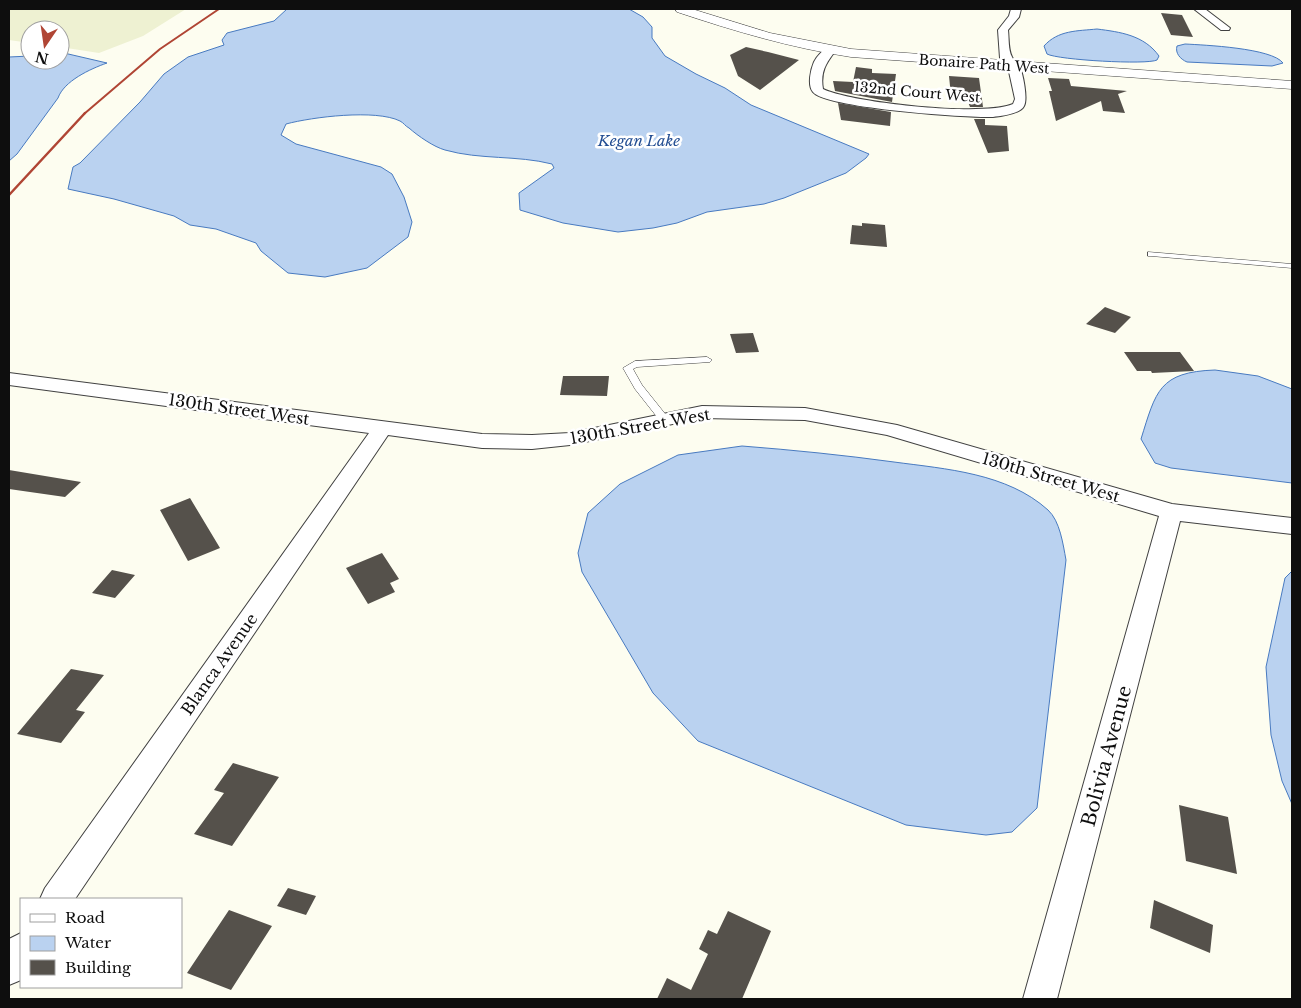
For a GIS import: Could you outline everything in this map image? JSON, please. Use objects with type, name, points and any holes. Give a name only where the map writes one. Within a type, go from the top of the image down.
[{"type":"street","name":"Bonaire Path West","points":[[681,9],[758,35],[830,50],[889,58],[1017,62],[1292,85]]},
{"type":"street","points":[[1199,9],[1212,16],[1226,28]]},
{"type":"street","points":[[1015,13],[1018,31]]},
{"type":"street","points":[[1015,13],[1003,30],[1003,39],[1006,58],[1017,62]]},
{"type":"street","name":"132nd Court West","points":[[830,50],[820,61],[816,86],[826,96],[852,102],[977,112],[1003,112],[1018,106],[1021,99],[1017,62]]},
{"type":"street","name":"130th Street West","points":[[9,379],[482,441],[532,442],[570,439],[702,412],[805,414],[880,428],[1171,512],[1292,526]]},
{"type":"street","name":"Blanca Avenue","points":[[57,898],[382,428]]},
{"type":"street","name":"Bolivia Avenue","points":[[1040,999],[1171,512]]},
{"type":"street","points":[[9,968],[20,952]]},
{"type":"lane","points":[[1150,254],[1292,266]]},
{"type":"lane","points":[[665,420],[648,396],[630,377],[628,368],[635,364],[707,360]]},
{"type":"green space","points":[[9,9],[186,9],[143,36],[99,53],[70,49],[70,20],[20,20],[20,42],[9,40]]},
{"type":"water","name":"Kegan Lake","points":[[287,9],[629,9],[643,17],[652,27],[652,38],[665,56],[725,88],[751,105],[869,154],[846,173],[784,198],[764,204],[707,212],[677,223],[653,228],[618,232],[563,223],[520,210],[519,193],[554,168],[552,164],[445,150],[426,141],[401,122],[389,117],[376,115],[344,115],[286,124],[281,135],[296,144],[381,167],[392,174],[404,197],[412,222],[408,237],[367,268],[325,277],[288,273],[261,251],[256,243],[216,229],[190,225],[174,216],[114,199],[68,189],[73,167],[80,163],[140,102],[164,74],[188,57],[224,45],[222,40],[227,33],[274,21]]},
{"type":"water","points":[[1097,29],[1123,33],[1139,39],[1159,56],[1157,60],[1121,62],[1084,60],[1047,54],[1044,46],[1062,34]]},
{"type":"water","points":[[1185,44],[1221,46],[1252,51],[1266,54],[1283,63],[1272,66],[1187,62],[1177,53],[1177,46]]},
{"type":"water","points":[[70,54],[107,63],[86,72],[66,86],[17,154],[9,161],[9,57],[20,56],[20,70],[70,70]]},
{"type":"water","points":[[1215,370],[1258,376],[1292,389],[1292,483],[1171,468],[1155,463],[1141,439],[1156,397],[1171,380],[1182,375]]},
{"type":"water","points":[[742,446],[856,457],[934,467],[975,475],[995,480],[1014,488],[1032,498],[1052,515],[1060,533],[1066,560],[1037,808],[1012,832],[986,835],[906,825],[698,741],[653,693],[582,572],[578,553],[588,513],[620,484],[678,455]]},
{"type":"water","points":[[1292,571],[1292,804],[1282,781],[1271,735],[1266,667],[1285,578]]},
{"type":"building","points":[[1161,13],[1182,15],[1193,37],[1171,35]]},
{"type":"building","points":[[746,47],[799,60],[760,90],[738,76],[730,55]]},
{"type":"building","points":[[856,67],[872,69],[872,73],[896,74],[892,102],[835,91],[833,81],[853,82]]},
{"type":"building","points":[[949,76],[979,78],[983,107],[970,107],[966,97],[951,96]]},
{"type":"building","points":[[1048,78],[1069,79],[1071,86],[1127,91],[1118,94],[1125,113],[1103,111],[1101,101],[1056,121],[1049,91],[1052,91]]},
{"type":"building","points":[[838,103],[891,112],[890,126],[841,120]]},
{"type":"building","points":[[974,119],[985,119],[985,125],[1007,126],[1009,151],[988,153]]},
{"type":"building","points":[[862,223],[885,225],[887,247],[850,244],[852,225],[862,226]]},
{"type":"building","points":[[1105,307],[1131,317],[1115,333],[1086,324]]},
{"type":"building","points":[[753,333],[759,352],[736,353],[730,334]]},
{"type":"building","points":[[1124,352],[1180,352],[1194,371],[1152,373],[1151,371],[1137,371]]},
{"type":"building","points":[[563,376],[609,376],[607,396],[560,395]]},
{"type":"building","points":[[9,470],[81,482],[65,497],[9,489]]},
{"type":"building","points":[[190,498],[220,548],[188,561],[160,510]]},
{"type":"building","points":[[382,553],[399,579],[390,583],[395,592],[368,604],[346,568]]},
{"type":"building","points":[[112,570],[135,575],[115,598],[92,593]]},
{"type":"building","points":[[71,669],[104,675],[76,710],[85,712],[61,743],[17,734]]},
{"type":"building","points":[[233,763],[279,777],[232,846],[194,834],[224,793],[214,790]]},
{"type":"building","points":[[1179,805],[1228,817],[1237,874],[1186,861]]},
{"type":"building","points":[[288,888],[316,896],[306,915],[277,906]]},
{"type":"building","points":[[1154,900],[1213,925],[1210,953],[1150,928]]},
{"type":"building","points":[[229,910],[272,926],[231,990],[187,973]]},
{"type":"building","points":[[728,911],[771,931],[742,999],[657,999],[667,978],[691,990],[708,954],[699,949],[708,930],[717,934]]},
{"type":"railway","points":[[84,114],[160,49],[219,9]]},
{"type":"railway","points":[[9,195],[84,114]]}]
